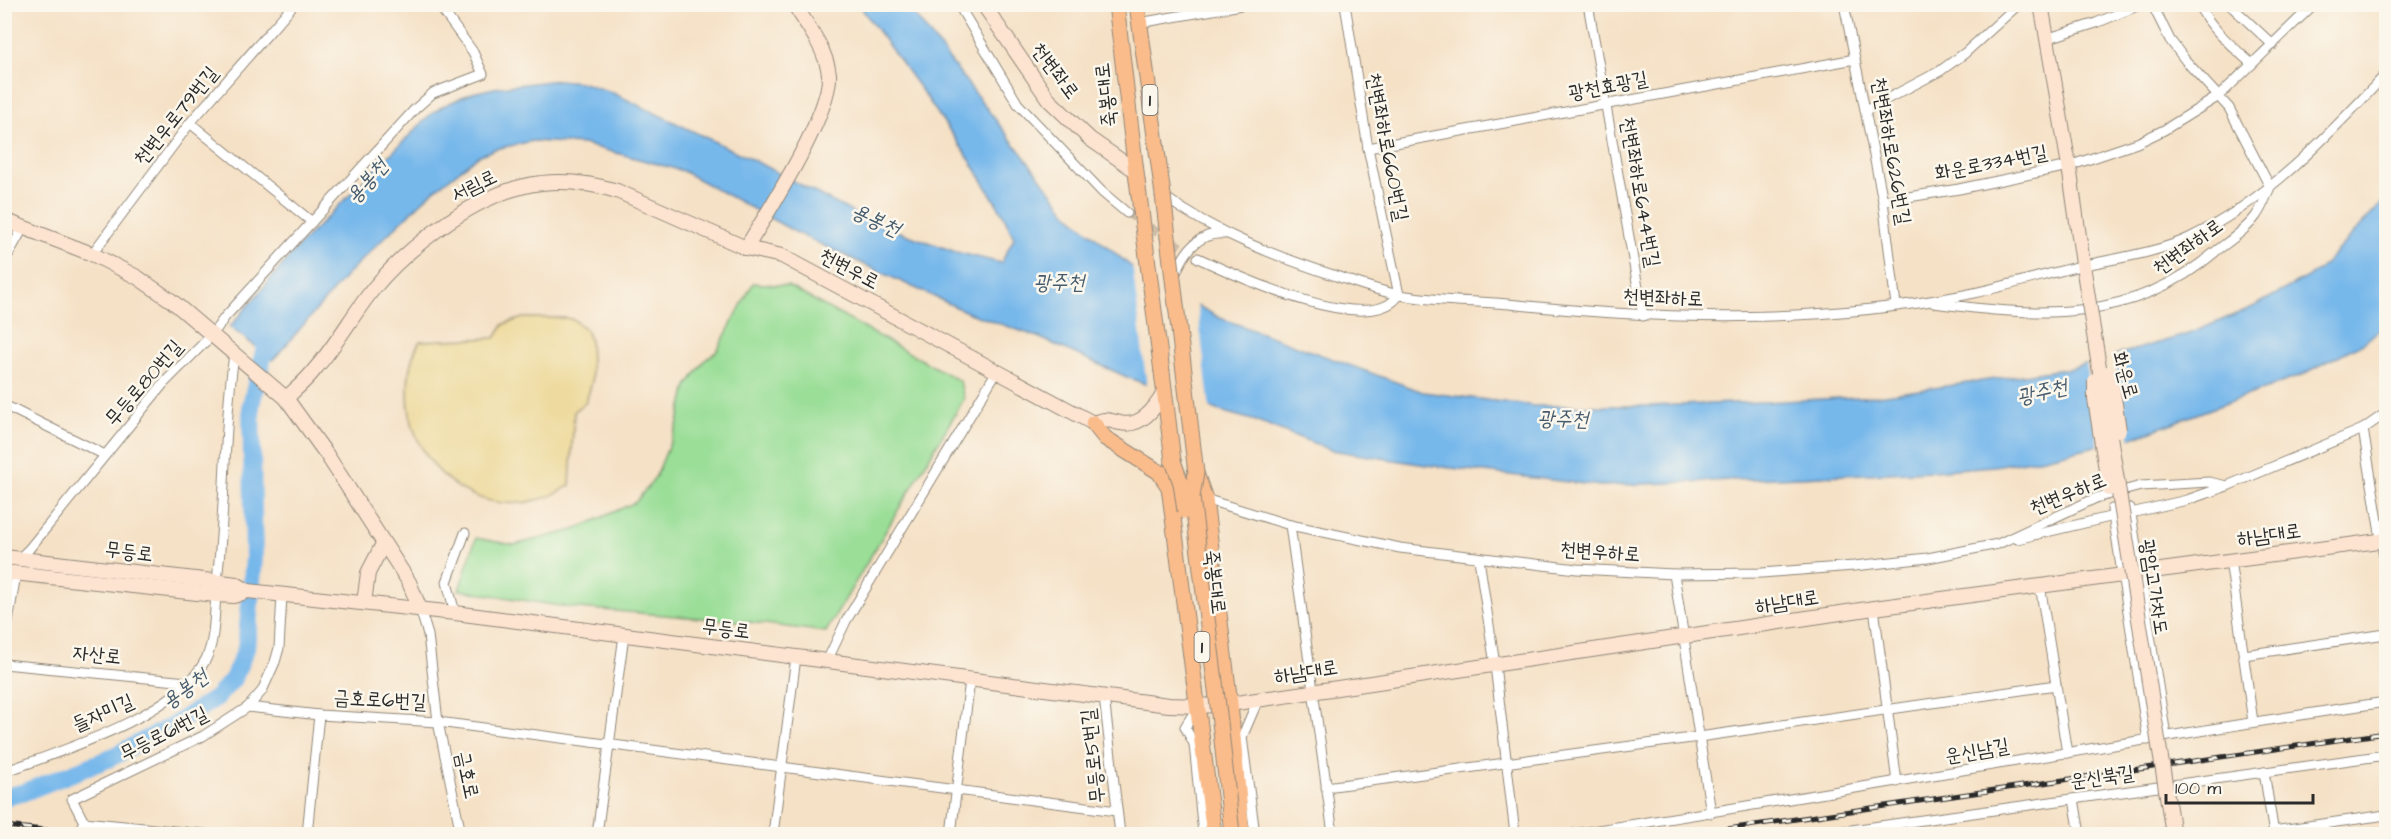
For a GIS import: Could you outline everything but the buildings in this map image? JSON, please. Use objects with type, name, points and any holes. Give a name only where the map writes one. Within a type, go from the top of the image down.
[{"type":"main road","name":"죽봉대로","points":[[1116,4],[1173,461],[1181,483],[1223,834]]},
{"type":"main road","name":"1","points":[[1137,4],[1174,278],[1196,473]]},
{"type":"main road","points":[[1093,423],[1105,438],[1159,472],[1169,487]]},
{"type":"main road","points":[[1173,461],[1169,487],[1214,834]]},
{"type":"main road","name":"죽봉대로","points":[[1196,473],[1192,497],[1232,834]]},
{"type":"main road","points":[[1196,473],[1205,499],[1230,704],[1242,834]]},
{"type":"street","name":"천변우로79번길","points":[[92,254],[190,123],[294,4]]},
{"type":"street","name":"무등로80번길","points":[[12,558],[29,549],[164,383],[212,335],[225,317],[424,100],[446,88],[483,75],[473,52],[438,4]]},
{"type":"street","points":[[746,248],[814,126],[828,88],[829,73],[819,44],[794,4]]},
{"type":"street","points":[[958,4],[1018,104],[1102,192],[1128,213]]},
{"type":"street","name":"천변좌로","points":[[983,4],[1055,106],[1090,139],[1137,176]]},
{"type":"street","points":[[1139,22],[1247,4]]},
{"type":"street","name":"천변좌하로660번길","points":[[1346,4],[1368,148],[1399,295]]},
{"type":"street","name":"천변좌하로644번길","points":[[1587,4],[1607,105],[1643,316]]},
{"type":"street","name":"천변좌하로626번길","points":[[1844,4],[1883,201],[1896,305]]},
{"type":"street","points":[[1866,110],[1940,71],[1965,53],[2019,4]]},
{"type":"street","points":[[2040,4],[2069,166],[2096,346]]},
{"type":"street","points":[[2046,39],[2096,23],[2142,4]]},
{"type":"street","points":[[2152,4],[2170,40],[2229,108],[2270,187]]},
{"type":"street","points":[[2198,4],[2205,18],[2219,34],[2252,64]]},
{"type":"street","points":[[2229,4],[2273,45]]},
{"type":"street","name":"화운로334번길","points":[[1883,201],[1970,187],[2069,166],[2137,143],[2164,130],[2219,96],[2314,4]]},
{"type":"street","name":"광천효광길","points":[[1368,148],[1607,105],[1738,78],[1855,59]]},
{"type":"street","name":"천변좌하로","points":[[1163,195],[1186,212],[1256,249],[1399,295],[1643,316],[1741,318],[1816,314],[1962,296],[2084,271],[2189,238],[2270,187],[2308,153],[2386,74]]},
{"type":"street","points":[[190,123],[312,222]]},
{"type":"street","name":"서림로","points":[[284,397],[315,370],[375,287],[407,252],[472,206],[509,190],[544,182],[572,182],[600,186],[617,191],[746,248]]},
{"type":"street","name":"천변좌하로","points":[[1926,302],[1988,310],[2042,313],[2081,311],[2135,299],[2169,285],[2204,262],[2255,218],[2270,187]]},
{"type":"street","points":[[4,220],[92,254],[137,277],[172,301],[284,397],[327,455],[409,582],[420,609]]},
{"type":"street","points":[[4,262],[23,228]]},
{"type":"street","points":[[1174,278],[1183,255],[1191,246],[1218,234],[1227,235]]},
{"type":"street","name":"천변우로","points":[[746,248],[783,256],[1093,423],[1107,418],[1123,424],[1140,420],[1152,412],[1164,393]]},
{"type":"street","points":[[1198,258],[1263,288],[1312,303],[1343,308],[1380,308],[1394,303],[1399,295]]},
{"type":"street","name":"화운로","points":[[2096,346],[2113,391],[2166,736]]},
{"type":"street","name":"화운로","points":[[2096,346],[2095,399],[2148,740]]},
{"type":"street","name":"광암고가차도","points":[[2096,346],[2173,834]]},
{"type":"street","name":"들자미길","points":[[4,772],[54,754],[138,718],[168,700],[205,660],[210,646],[219,588],[230,381],[234,355]]},
{"type":"street","points":[[827,661],[846,621],[997,371]]},
{"type":"street","name":"무등로80번길","points":[[4,405],[105,455]]},
{"type":"street","name":"천변우하로","points":[[2131,510],[2187,500],[2227,486],[2363,429],[2386,413]]},
{"type":"street","points":[[2363,429],[2384,540],[2386,570]]},
{"type":"street","name":"천변우하로","points":[[1998,544],[2096,498],[2141,486],[2209,482],[2227,486]]},
{"type":"street","name":"천변우하로","points":[[1205,499],[1290,525],[1400,548],[1577,570],[1674,574],[1762,573],[1928,558],[1998,544],[2113,513]]},
{"type":"street","points":[[1290,525],[1333,834]]},
{"type":"street","points":[[456,613],[447,582],[465,533]]},
{"type":"street","name":"하남대로","points":[[1199,706],[1258,700],[1874,608],[2384,540]]},
{"type":"street","points":[[364,603],[368,573],[383,544]]},
{"type":"street","name":"무등로","points":[[12,558],[219,588]]},
{"type":"street","points":[[1479,559],[1495,665],[1515,834]]},
{"type":"street","points":[[2230,560],[2253,722]]},
{"type":"street","points":[[4,646],[10,573]]},
{"type":"street","name":"무등로","points":[[10,573],[219,588],[236,584],[248,591],[456,613],[1104,697],[1169,705],[1199,706]]},
{"type":"street","points":[[1674,574],[1711,813]]},
{"type":"street","points":[[2040,585],[2067,753]]},
{"type":"street","name":"무등로61번길","points":[[84,822],[72,799],[203,736],[248,707],[262,691],[279,648],[282,595]]},
{"type":"street","points":[[1874,608],[1897,782]]},
{"type":"street","name":"금호로","points":[[420,609],[428,635],[438,722],[461,834]]},
{"type":"street","points":[[2244,655],[2386,634]]},
{"type":"street","points":[[597,834],[624,635]]},
{"type":"street","points":[[773,834],[796,657]]},
{"type":"street","name":"자산로","points":[[4,664],[187,682]]},
{"type":"street","points":[[951,834],[970,680]]},
{"type":"street","points":[[1326,787],[1599,751],[2056,685]]},
{"type":"street","name":"무등로5번길","points":[[1104,697],[1119,834]]},
{"type":"street","points":[[1255,834],[1242,736],[1258,700]]},
{"type":"street","name":"운신남길","points":[[1573,834],[2386,702]]},
{"type":"street","points":[[1199,706],[1185,727],[1194,744],[1203,834]]},
{"type":"street","name":"금호로6번길","points":[[248,707],[319,715],[438,722]]},
{"type":"street","name":"금호로6번길","points":[[307,834],[319,715]]},
{"type":"street","name":"금호로","points":[[438,722],[782,767]]},
{"type":"street","name":"운신북길","points":[[1823,834],[2386,755]]},
{"type":"street","name":"무등로5번길","points":[[782,767],[1117,811]]},
{"type":"street","points":[[2264,772],[2274,833],[2386,815]]},
{"type":"street","points":[[2074,799],[2080,834]]},
{"type":"street","points":[[77,834],[84,822],[204,834]]},
{"type":"street","points":[[1904,823],[1906,834]]},
{"type":"green space","points":[[753,283],[788,286],[960,381],[964,399],[826,632],[749,622],[566,607],[459,590],[476,538],[514,545],[574,530],[636,502],[656,476],[677,426],[687,386],[705,360],[717,351]]},
{"type":"sand","points":[[523,318],[566,318],[574,320],[586,330],[590,340],[592,382],[586,402],[574,412],[570,485],[555,494],[528,502],[504,503],[482,499],[461,489],[444,476],[429,459],[410,417],[408,380],[412,360],[420,341],[495,338],[504,324]]},
{"type":"water","name":"광주천","points":[[859,5],[907,5],[1070,216],[1143,276],[1220,318],[1423,392],[1535,406],[1649,406],[1765,402],[1878,396],[2071,368],[2189,334],[2255,306],[2318,271],[2386,199],[2386,324],[2365,342],[2302,375],[2135,437],[2044,458],[1994,466],[1932,471],[1601,486],[1426,465],[1331,450],[1260,422],[1220,411],[1129,378],[1038,337],[969,313],[801,235],[683,171],[583,144],[533,141],[495,149],[478,156],[432,192],[351,270],[273,360],[230,327],[303,241],[430,115],[443,106],[472,93],[499,87],[558,80],[580,82],[611,92],[755,161],[871,222],[956,252],[1001,263],[1014,238],[1003,214],[970,160]]},
{"type":"pier","points":[[1132,263],[1145,274],[1197,303],[1210,410],[1147,388]]},
{"type":"pier","points":[[2114,352],[2130,441],[2099,448],[2086,361]]},
{"type":"waterway","name":"용봉천","points":[[4,797],[22,793],[108,759],[172,726],[216,698],[233,679],[246,649],[254,558],[251,405],[269,331]]},
{"type":"tunnel","points":[[1127,213],[1198,258]]},
{"type":"railway","points":[[1693,834],[2386,733]]},
{"type":"railway","points":[[4,826],[86,834]]}]
